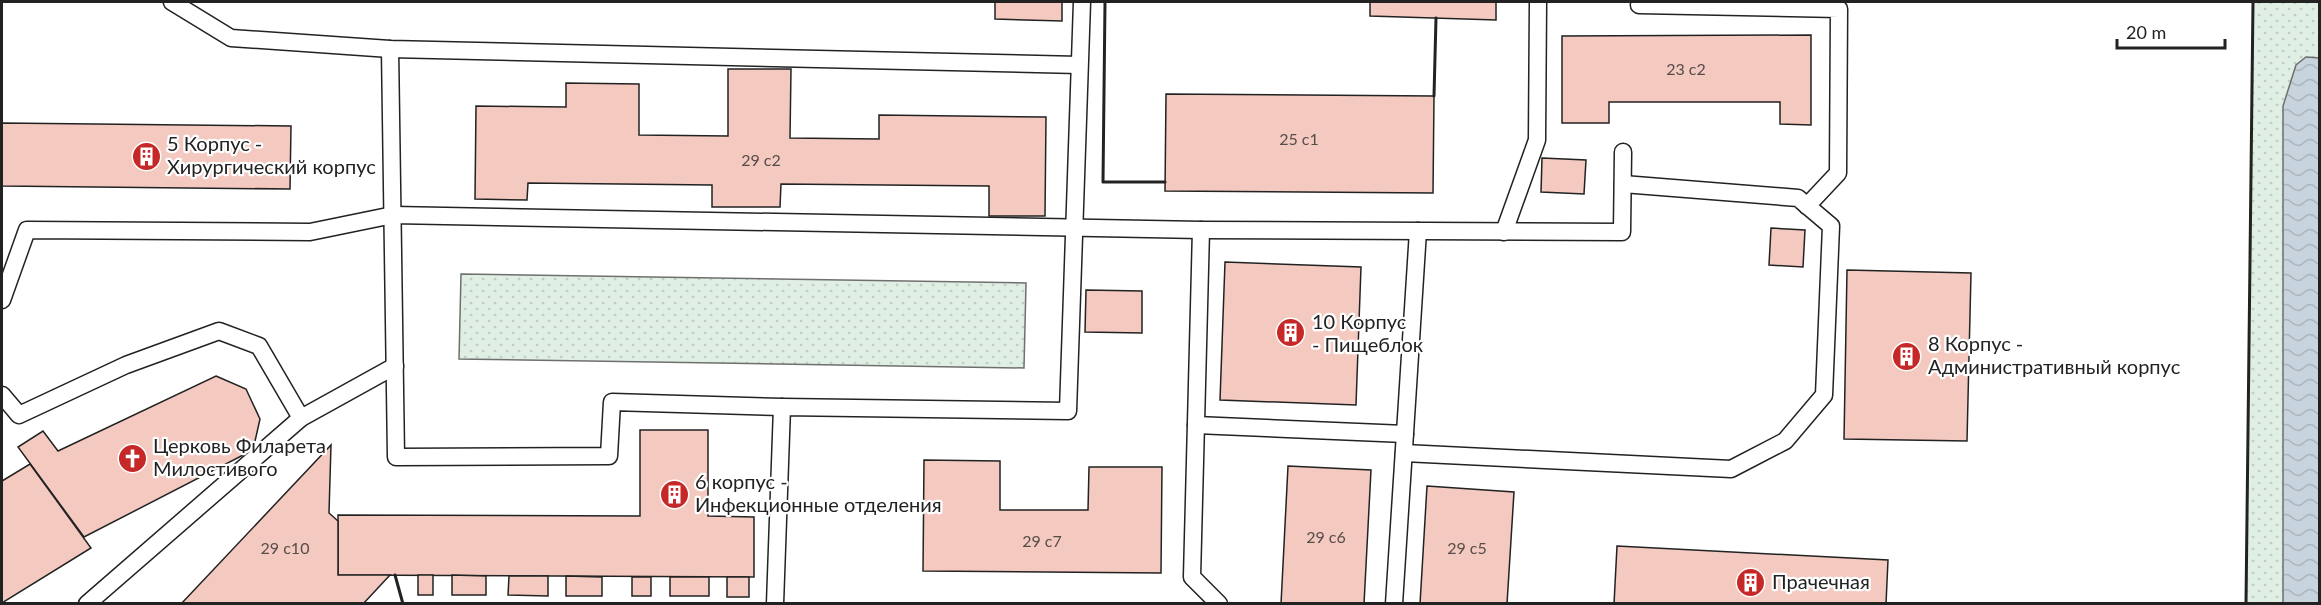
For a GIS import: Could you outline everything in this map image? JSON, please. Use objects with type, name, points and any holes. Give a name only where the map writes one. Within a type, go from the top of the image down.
[{"type":"lane","points":[[172,2],[231,38],[390,49],[1079,65]]},
{"type":"lane","points":[[390,49],[396,457],[609,456],[612,402],[1068,411],[1082,2]]},
{"type":"lane","points":[[1504,232],[1537,140],[1538,2]]},
{"type":"lane","points":[[1639,5],[1839,5],[1838,173],[1807,206]]},
{"type":"lane","points":[[2,300],[27,230],[310,232],[393,215],[1201,230],[1622,232],[1623,152]]},
{"type":"lane","points":[[1404,453],[1731,469],[1785,441],[1824,395],[1831,226],[1798,198],[1623,184]]},
{"type":"lane","points":[[1201,230],[1192,577],[1219,603]]},
{"type":"lane","points":[[1394,603],[1418,231]]},
{"type":"lane","points":[[2,395],[19,415],[126,365],[219,331],[259,346],[301,418]]},
{"type":"lane","points":[[87,603],[301,418],[395,366]]},
{"type":"lane","points":[[775,603],[782,407]]},
{"type":"lane","points":[[1196,425],[1405,434]]},
{"type":"green space","points":[[2253,2],[2319,2],[2319,603],[2246,604]]},
{"type":"green space","points":[[461,274],[1026,283],[1024,368],[459,359]]},
{"type":"water","points":[[2306,57],[2320,58],[2320,603],[2283,604],[2283,106],[2296,65]]},
{"type":"building","points":[[995,2],[1062,2],[1062,21],[995,19]]},
{"type":"building","points":[[1370,2],[1496,2],[1496,20],[1370,16]]},
{"type":"building","points":[[1811,35],[1811,125],[1780,124],[1780,102],[1609,102],[1609,123],[1562,123],[1562,36]]},
{"type":"building","points":[[728,69],[791,69],[790,138],[879,139],[879,115],[1046,117],[1045,216],[989,216],[989,186],[781,184],[780,207],[712,207],[712,185],[528,183],[527,200],[475,199],[476,106],[566,107],[566,83],[639,84],[639,135],[728,136]]},
{"type":"building","points":[[1166,94],[1434,96],[1433,193],[1165,191]]},
{"type":"building","name":"5 Корпус - Хирургический корпус","points":[[2,123],[291,126],[290,189],[2,186]]},
{"type":"building","points":[[1542,158],[1586,160],[1584,194],[1541,192]]},
{"type":"building","points":[[1771,228],[1805,230],[1803,267],[1769,265]]},
{"type":"building","name":"10 Корпус - Пищеблок","points":[[1225,262],[1361,267],[1356,405],[1220,400]]},
{"type":"building","name":"8 Корпус - Административный корпус","points":[[1847,270],[1971,273],[1967,441],[1844,439]]},
{"type":"building","points":[[1086,290],[1142,291],[1142,333],[1085,332]]},
{"type":"building","name":"Церковь Филарета Милостивого","points":[[216,376],[246,389],[260,419],[253,450],[84,537],[18,447],[43,431],[58,451]]},
{"type":"building","name":"6 корпус - Инфекционные отделения","points":[[640,430],[708,430],[708,516],[754,517],[754,577],[338,575],[338,515],[640,516]]},
{"type":"building","points":[[331,445],[329,513],[338,521],[338,575],[390,575],[363,604],[181,604]]},
{"type":"building","points":[[924,460],[1000,461],[1000,510],[1088,510],[1089,467],[1162,467],[1161,573],[923,571]]},
{"type":"building","points":[[30,464],[91,548],[2,603],[2,481]]},
{"type":"building","points":[[1288,466],[1371,470],[1364,604],[1281,604]]},
{"type":"building","points":[[1427,486],[1514,492],[1507,604],[1420,604]]},
{"type":"building","name":"Прачечная","points":[[1617,546],[1888,560],[1886,604],[1614,604]]},
{"type":"building","points":[[418,575],[433,575],[433,595],[418,595]]},
{"type":"building","points":[[452,575],[486,576],[486,595],[452,595]]},
{"type":"building","points":[[509,576],[548,576],[548,596],[508,595]]},
{"type":"building","points":[[566,576],[602,577],[602,596],[566,596]]},
{"type":"building","points":[[632,577],[651,577],[651,596],[632,596]]},
{"type":"building","points":[[670,577],[709,577],[709,596],[670,596]]},
{"type":"building","points":[[727,577],[749,577],[749,597],[727,597]]},
{"type":"wall","points":[[1105,2],[1103,182],[1165,182]]},
{"type":"wall","points":[[2246,604],[2253,2]]},
{"type":"wall","points":[[1434,96],[1436,18]]},
{"type":"wall","points":[[395,575],[403,604]]},
{"type":"place","name":"5 Корпус - Хирургический корпус","points":[[146,156]]},
{"type":"place","name":"10 Корпус - Пищеблок","points":[[1291,333]]},
{"type":"place","name":"8 Корпус - Административный корпус","points":[[1907,356]]},
{"type":"place","name":"Церковь Филарета Милостивого","points":[[132,458]]},
{"type":"place","name":"6 корпус - Инфекционные отделения","points":[[674,494]]},
{"type":"place","name":"Прачечная","points":[[1751,582]]}]
